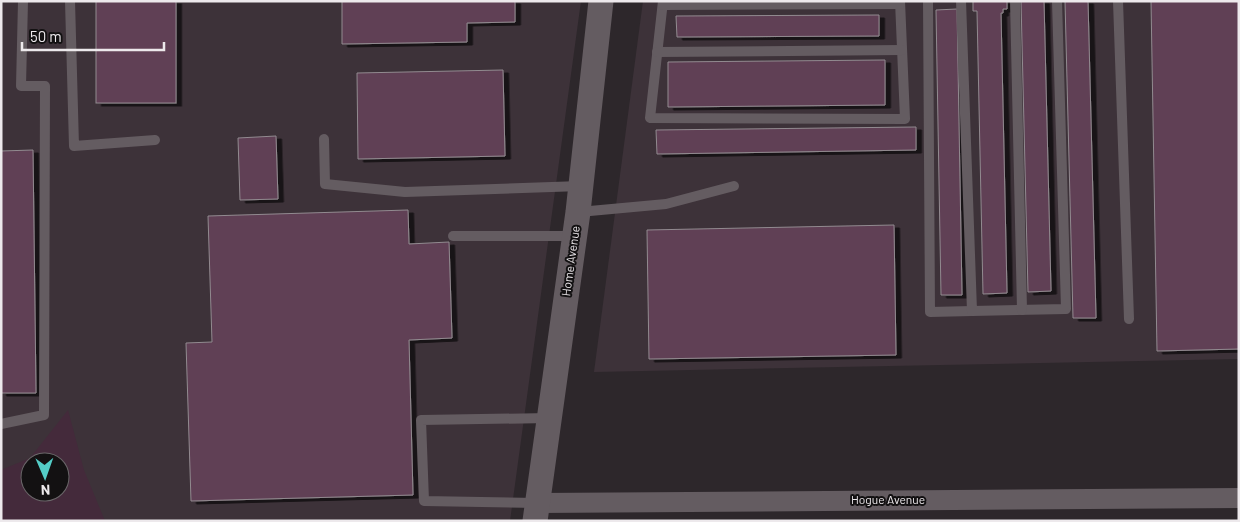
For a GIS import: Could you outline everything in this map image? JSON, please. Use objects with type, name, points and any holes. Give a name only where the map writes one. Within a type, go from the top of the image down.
[{"type":"street","name":"Home Avenue","points":[[536,512],[581,186],[601,1]]},
{"type":"street","name":"Hogue Avenue","points":[[536,512],[1239,498]]},
{"type":"lane","points":[[1,424],[44,415],[45,86],[21,86],[23,1]]},
{"type":"lane","points":[[70,1],[74,146],[155,140]]},
{"type":"lane","points":[[928,1],[930,312],[1066,309],[1057,1]]},
{"type":"lane","points":[[961,1],[972,311]]},
{"type":"lane","points":[[1015,1],[1022,310]]},
{"type":"lane","points":[[1118,1],[1129,319]]},
{"type":"lane","points":[[663,3],[900,3],[905,119],[650,118],[663,3]]},
{"type":"lane","points":[[657,52],[902,50]]},
{"type":"lane","points":[[324,139],[325,184],[405,192],[581,186]]},
{"type":"lane","points":[[453,236],[576,224],[666,204],[734,186]]},
{"type":"lane","points":[[536,512],[424,501],[421,420],[550,418]]},
{"type":"shaded area","points":[[1,1],[581,1],[510,521],[67,521],[65,502],[70,502],[70,452],[20,452],[20,472],[1,492]]},
{"type":"shaded area","points":[[643,1],[1239,1],[1239,359],[594,372]]},
{"type":"shaded area","points":[[68,410],[84,470],[105,521],[1,521],[1,470],[20,462],[20,502],[70,502],[70,452],[35,452]]},
{"type":"building","points":[[96,1],[176,1],[176,103],[96,103]]},
{"type":"building","points":[[342,1],[515,1],[515,22],[467,23],[467,42],[342,44]]},
{"type":"building","points":[[973,1],[1007,1],[1007,9],[1003,9],[1003,13],[1001,13],[1007,293],[983,294],[977,11],[973,11]]},
{"type":"building","points":[[1021,1],[1044,1],[1051,291],[1028,292]]},
{"type":"building","points":[[1065,1],[1088,1],[1096,318],[1073,318]]},
{"type":"building","points":[[1151,1],[1239,1],[1239,349],[1157,351]]},
{"type":"building","points":[[957,9],[962,295],[941,295],[936,10]]},
{"type":"building","points":[[879,15],[879,36],[677,37],[676,16]]},
{"type":"building","points":[[885,60],[885,105],[668,107],[668,62]]},
{"type":"building","points":[[503,70],[505,156],[358,159],[357,73]]},
{"type":"building","points":[[916,127],[916,150],[657,154],[656,130]]},
{"type":"building","points":[[276,136],[278,199],[240,200],[238,138]]},
{"type":"building","points":[[33,150],[36,393],[1,393],[1,151]]},
{"type":"building","points":[[408,210],[409,244],[449,242],[452,338],[409,340],[413,495],[191,501],[186,343],[212,342],[208,216]]},
{"type":"building","points":[[894,225],[896,355],[649,359],[647,230]]}]
